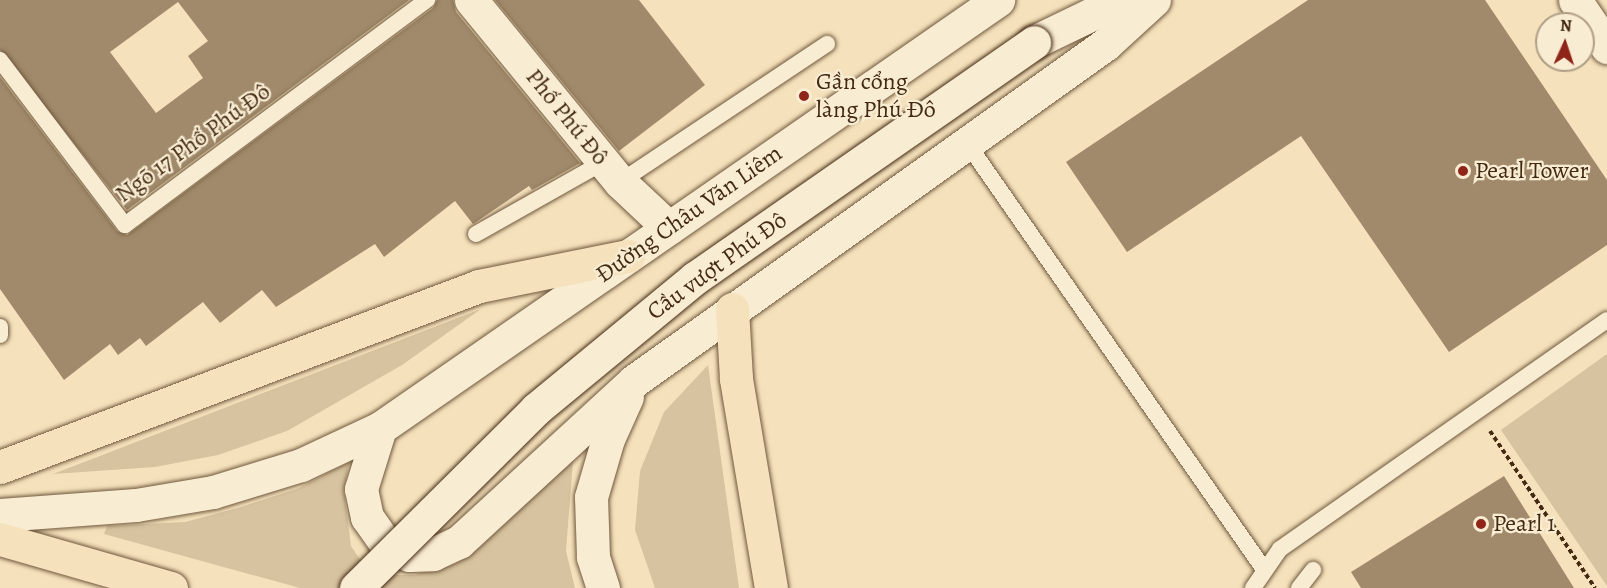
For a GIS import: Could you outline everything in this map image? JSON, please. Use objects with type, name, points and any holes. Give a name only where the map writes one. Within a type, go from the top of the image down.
[{"type":"main road","name":"Phố Phú Đô","points":[[471,0],[612,172],[669,228]]},
{"type":"main road","name":"Đường Châu Văn Liêm","points":[[0,514],[136,505],[213,492],[301,465],[380,428],[998,0]]},
{"type":"main road","name":"Cầu vượt Phú Đô","points":[[356,588],[536,409],[695,278],[1034,42],[1121,0]]},
{"type":"main road","points":[[380,428],[361,489],[367,517],[384,541],[409,555],[433,554],[459,542],[634,381],[1106,44],[1154,0]]},
{"type":"main road","points":[[1575,0],[1607,46]]},
{"type":"main road","points":[[0,467],[479,286],[628,256]]},
{"type":"main road","points":[[732,309],[736,379],[771,588]]},
{"type":"main road","points":[[603,588],[593,557],[591,497],[608,438],[634,381]]},
{"type":"main road","points":[[0,538],[171,588]]},
{"type":"lane","name":"Ngõ 17 Phố Phú Đô","points":[[0,60],[125,225],[427,0]]},
{"type":"lane","points":[[476,234],[612,172],[827,44]]},
{"type":"lane","points":[[967,143],[1263,568]]},
{"type":"lane","points":[[1253,588],[1263,568],[1310,527],[1607,320]]},
{"type":"lane","points":[[0,327],[0,335]]},
{"type":"lane","points":[[1299,588],[1313,570]]},
{"type":"path","points":[[1488,428],[1595,588]]},
{"type":"shaded area","points":[[481,309],[402,365],[287,431],[218,455],[155,467],[53,474]]},
{"type":"shaded area","points":[[1607,354],[1607,586],[1501,430]]},
{"type":"shaded area","points":[[708,365],[739,588],[655,588],[635,530],[640,471],[664,412]]},
{"type":"shaded area","points":[[573,461],[566,551],[575,588],[300,588],[104,534],[107,526],[185,522],[241,507],[299,488],[349,462],[344,491],[351,546],[363,564],[386,575],[415,575],[470,553]]},
{"type":"building","points":[[0,0],[409,0],[127,210],[0,50]],"holes":[[[178,2],[208,41],[188,56],[203,78],[156,113],[110,52]]]},
{"type":"building","points":[[437,0],[453,0],[456,12],[580,163],[532,190],[529,186],[473,224],[455,201],[384,257],[375,244],[276,307],[262,290],[220,323],[203,302],[146,346],[140,338],[118,355],[110,344],[64,380],[0,289],[0,77],[117,231],[127,235],[433,8]]},
{"type":"building","points":[[495,0],[639,0],[705,85],[619,151]]},
{"type":"building","name":"Pearl Tower","points":[[1308,0],[1485,0],[1607,180],[1607,245],[1449,352],[1301,136],[1127,252],[1066,162]]},
{"type":"building","name":"Pearl 1","points":[[1504,476],[1574,588],[1361,588],[1351,572]]},
{"type":"place","name":"Gần cổng làng Phú Đô","points":[[804,96]]},
{"type":"place","name":"Pearl Tower","points":[[1463,171]]},
{"type":"place","name":"Pearl 1","points":[[1481,524]]}]
